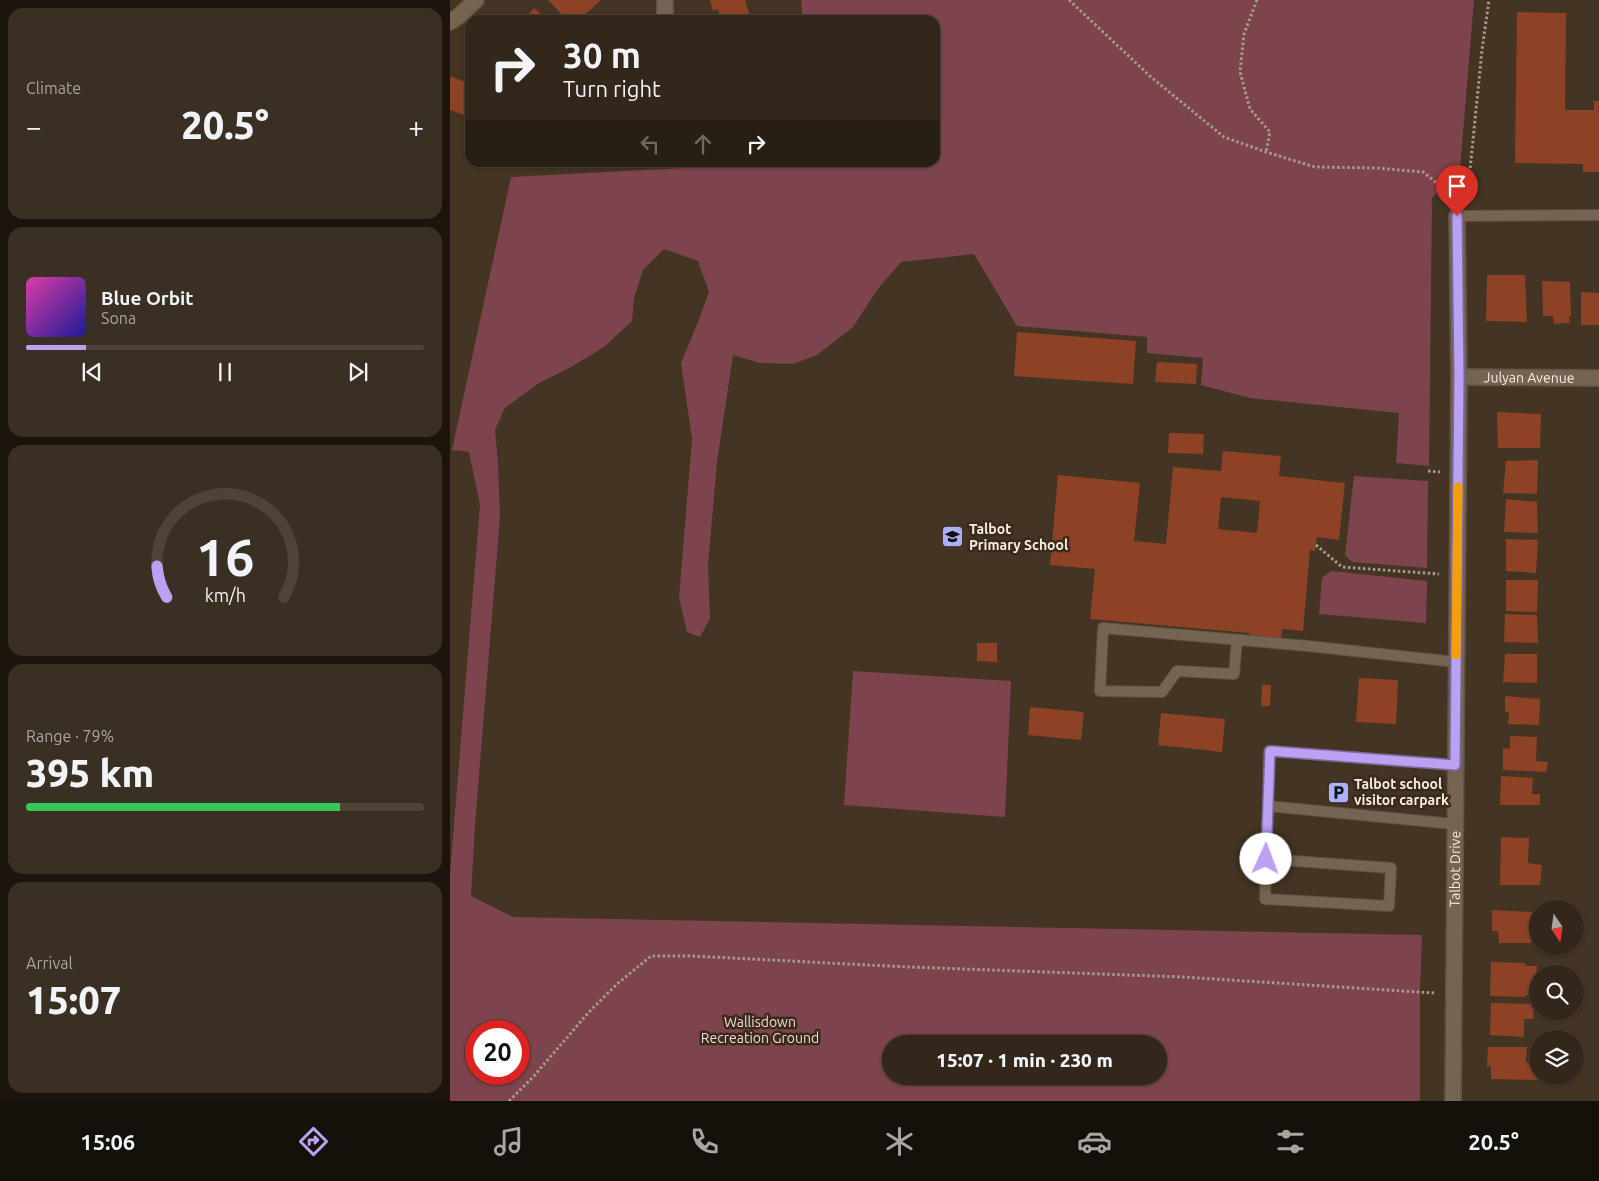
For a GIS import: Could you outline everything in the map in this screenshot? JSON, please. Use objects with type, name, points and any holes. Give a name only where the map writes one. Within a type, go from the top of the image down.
[{"type":"street","points":[[450,22],[476,0]]},
{"type":"street","points":[[665,0],[665,15]]},
{"type":"street","name":"Talbot Drive","points":[[1453,1101],[1459,377],[1457,216]]},
{"type":"street","name":"Julyan Avenue","points":[[1459,377],[1599,378]]},
{"type":"lane","points":[[1457,216],[1599,215]]},
{"type":"lane","points":[[1237,640],[1234,674],[1177,671],[1162,692],[1100,691],[1104,628],[1308,646],[1456,662]]},
{"type":"lane","points":[[1266,859],[1391,868],[1389,906],[1265,899],[1266,859],[1270,751],[1455,765]]},
{"type":"lane","points":[[1268,806],[1454,824]]},
{"type":"path","points":[[1070,0],[1151,77],[1224,137],[1315,167],[1377,168],[1423,172],[1454,196],[1457,216]]},
{"type":"path","points":[[1257,0],[1244,34],[1240,72],[1250,109],[1270,132],[1266,152]]},
{"type":"path","points":[[1457,216],[1470,170],[1482,50],[1490,0]]},
{"type":"path","points":[[1316,544],[1342,566],[1427,574]]},
{"type":"path","points":[[509,1101],[533,1077],[603,998],[628,974],[651,956],[691,956],[909,967],[1182,977],[1454,994]]},
{"type":"green space","name":"Wallisdown Recreation Ground","points":[[801,0],[1474,0],[1460,169],[1432,198],[1429,466],[1396,463],[1399,413],[1250,398],[1201,385],[1203,358],[1147,353],[1147,337],[1017,326],[974,254],[901,262],[877,290],[853,327],[817,355],[793,364],[760,363],[733,355],[717,462],[708,565],[710,619],[700,637],[687,632],[679,598],[692,439],[681,363],[709,292],[698,261],[664,249],[643,270],[634,298],[632,321],[604,347],[571,367],[539,383],[505,408],[495,430],[500,517],[471,896],[513,917],[1422,935],[1420,1101],[450,1101],[450,874],[480,505],[469,452],[452,450],[511,177],[702,167],[940,167],[940,15],[802,15]]},
{"type":"green space","points":[[1354,476],[1428,481],[1427,568],[1352,562],[1345,555]]},
{"type":"green space","points":[[1331,571],[1427,581],[1426,623],[1319,614],[1322,578]]},
{"type":"green space","points":[[853,671],[1011,681],[1005,817],[844,805]]},
{"type":"building","points":[[548,0],[601,0],[584,15],[562,15]]},
{"type":"building","points":[[710,0],[745,0],[750,15],[720,15],[718,9],[713,11]]},
{"type":"building","points":[[534,8],[542,15],[528,15]]},
{"type":"building","points":[[1517,12],[1566,13],[1565,110],[1594,110],[1594,101],[1599,101],[1599,172],[1583,172],[1583,164],[1515,163]]},
{"type":"building","points":[[450,76],[465,82],[465,112],[464,115],[450,110]]},
{"type":"building","points":[[1487,275],[1525,275],[1527,322],[1486,321]]},
{"type":"building","points":[[1542,281],[1570,282],[1570,323],[1554,324],[1553,316],[1543,316]]},
{"type":"building","points":[[1581,292],[1599,293],[1599,325],[1581,325]]},
{"type":"building","points":[[1017,332],[1136,341],[1133,384],[1014,376]]},
{"type":"building","points":[[1157,362],[1197,364],[1196,384],[1155,382]]},
{"type":"building","points":[[1497,412],[1541,414],[1540,448],[1498,448]]},
{"type":"building","points":[[1169,433],[1204,434],[1203,454],[1168,453]]},
{"type":"building","name":"Talbot Primary School","points":[[1223,451],[1281,456],[1279,476],[1345,483],[1339,540],[1317,537],[1315,551],[1310,550],[1303,631],[1282,629],[1281,642],[1249,639],[1249,633],[1090,619],[1095,569],[1050,565],[1058,475],[1140,483],[1134,541],[1166,544],[1173,467],[1221,471]],"holes":[[[1221,497],[1260,501],[1257,533],[1218,529]]]},
{"type":"building","points":[[1538,460],[1537,494],[1503,493],[1506,461]]},
{"type":"building","points":[[1506,499],[1537,502],[1538,533],[1504,532]]},
{"type":"building","points":[[1506,539],[1538,540],[1536,573],[1506,571]]},
{"type":"building","points":[[1506,580],[1538,580],[1537,612],[1506,611]]},
{"type":"building","points":[[1505,614],[1537,615],[1538,643],[1504,642]]},
{"type":"building","points":[[977,643],[997,643],[997,662],[977,661]]},
{"type":"building","points":[[1505,654],[1537,654],[1537,683],[1503,682]]},
{"type":"building","points":[[1359,678],[1398,680],[1396,724],[1356,722]]},
{"type":"building","points":[[1262,685],[1271,685],[1270,706],[1261,706]]},
{"type":"building","points":[[1505,696],[1540,699],[1539,725],[1508,724],[1509,712],[1505,712]]},
{"type":"building","points":[[1030,707],[1084,712],[1081,740],[1028,735]]},
{"type":"building","points":[[1161,713],[1225,719],[1222,752],[1158,745]]},
{"type":"building","points":[[1510,736],[1537,737],[1536,761],[1548,762],[1546,772],[1503,770],[1503,748],[1510,749]]},
{"type":"building","points":[[1501,776],[1533,778],[1532,794],[1540,794],[1540,805],[1500,805]]},
{"type":"building","points":[[1501,837],[1529,838],[1528,863],[1542,865],[1540,885],[1500,885]]},
{"type":"building","points":[[1492,910],[1529,912],[1529,943],[1499,943],[1498,931],[1492,931]]},
{"type":"building","points":[[1491,962],[1525,963],[1526,966],[1529,966],[1529,995],[1525,995],[1526,997],[1490,996]]},
{"type":"building","points":[[1491,1003],[1529,1004],[1529,1019],[1524,1019],[1524,1037],[1490,1035]]},
{"type":"building","points":[[1488,1047],[1527,1047],[1526,1062],[1529,1062],[1529,1080],[1491,1079],[1491,1066],[1487,1066]]},
{"type":"slow traffic","points":[[1456,655],[1458,487]]},
{"type":"place","name":"Talbot Primary School","points":[[953,537]]},
{"type":"place","name":"Talbot school visitor carpark","points":[[1338,792]]},
{"type":"route","points":[[1266,859],[1270,751],[1455,765],[1459,377],[1457,216]]}]
